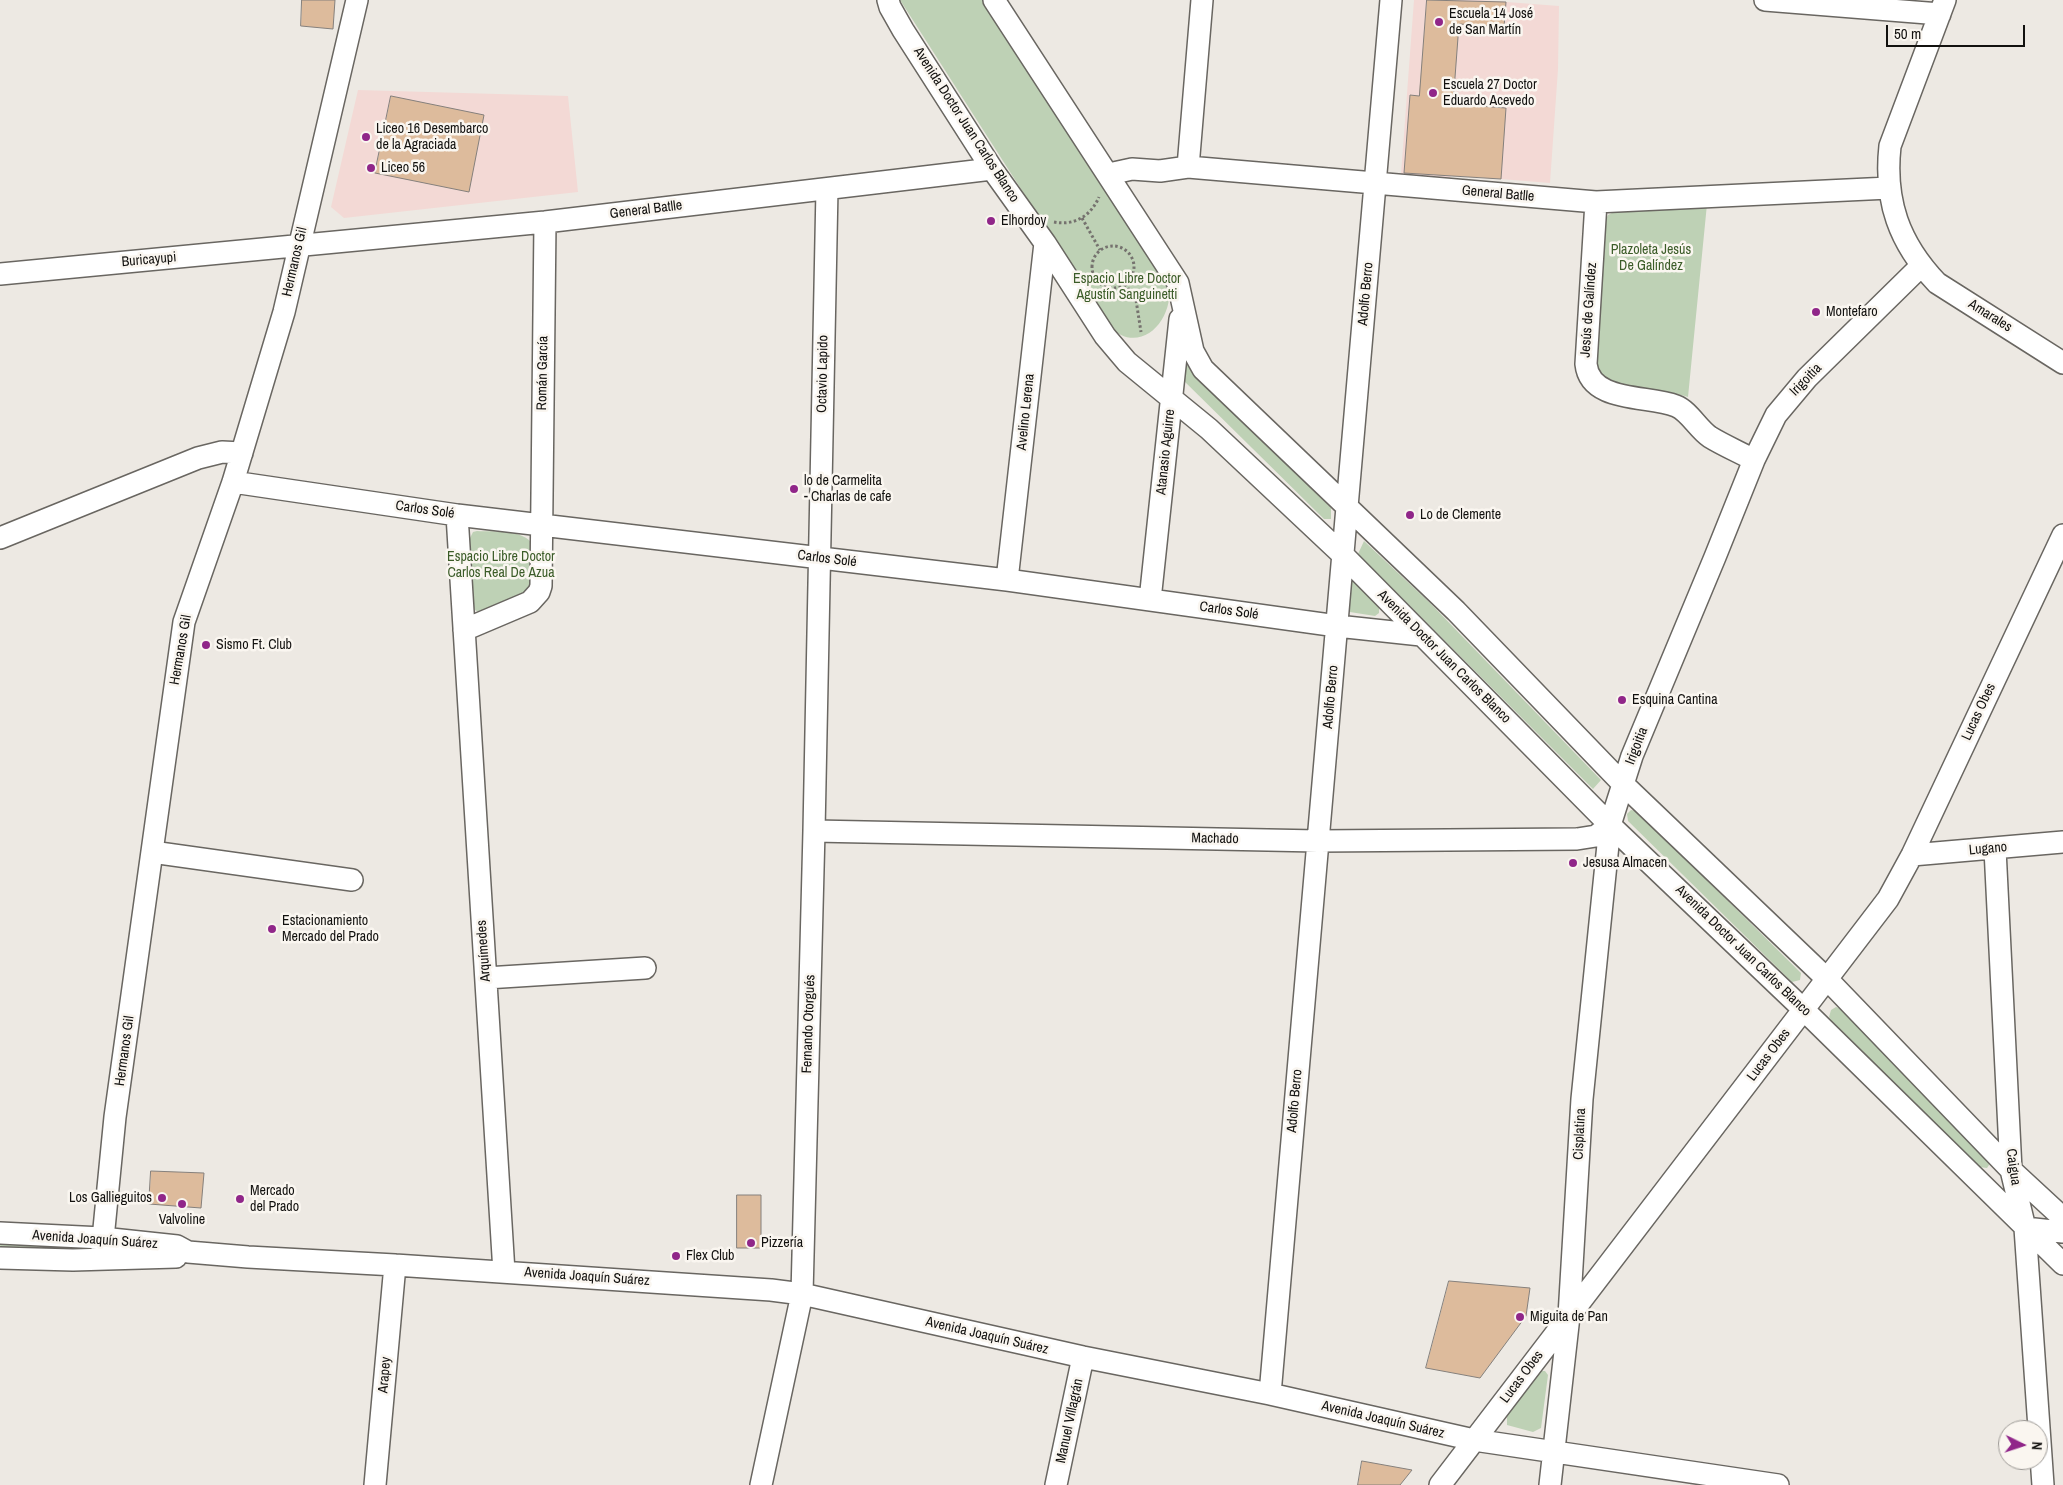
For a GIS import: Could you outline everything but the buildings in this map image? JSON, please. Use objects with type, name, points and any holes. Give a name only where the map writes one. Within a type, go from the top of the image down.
[{"type":"street","name":"Hermanos Gil","points":[[102,1248],[116,1117],[184,622],[233,482],[284,312],[357,0]]},
{"type":"street","name":"Avenida Doctor Juan Carlos Blanco","points":[[888,0],[903,30],[992,168],[1045,244],[1105,336],[1127,362],[1209,429],[1343,555],[1610,825],[1804,1010],[2063,1264]]},
{"type":"street","points":[[994,0],[1178,283],[1193,351],[1203,369],[1456,611],[1623,784],[1827,979],[2011,1170],[2063,1218]]},
{"type":"street","points":[[1188,168],[1202,0]]},
{"type":"street","name":"Adolfo Berro","points":[[1270,1394],[1391,0]]},
{"type":"street","points":[[1765,0],[1942,7],[1890,146],[1887,167],[1895,217],[1906,245],[1921,266]]},
{"type":"street","name":"General Batlle","points":[[299,247],[545,222],[992,168]]},
{"type":"street","name":"General Batlle","points":[[1108,174],[1132,169],[1160,171],[1188,168],[1596,202],[1889,188]]},
{"type":"street","name":"Octavio Lapido","points":[[820,559],[827,189]]},
{"type":"street","name":"Jesús de Galíndez","points":[[1596,202],[1586,364],[1587,374],[1597,386],[1613,393],[1677,406],[1708,436],[1754,460]]},
{"type":"street","name":"Román García","points":[[541,524],[545,222]]},
{"type":"street","name":"Avelino Lerena","points":[[1007,580],[1045,244]]},
{"type":"street","name":"Buricayupi","points":[[0,274],[299,247]]},
{"type":"street","name":"Amarales","points":[[1921,266],[1937,283],[2063,362]]},
{"type":"street","name":"Irigoitia","points":[[1623,784],[1632,756],[1716,557],[1754,460],[1776,415],[1790,397],[1921,266]]},
{"type":"street","name":"Atanasio Aguirre","points":[[1150,600],[1182,304]]},
{"type":"street","points":[[0,538],[198,458],[222,452],[242,453]]},
{"type":"street","name":"Carlos Solé","points":[[233,482],[457,515],[1007,580],[1337,626],[1421,635]]},
{"type":"street","name":"Arquímedes","points":[[457,515],[504,1272]]},
{"type":"street","points":[[464,630],[530,602],[539,592],[541,586],[541,524]]},
{"type":"street","name":"Lucas Obes","points":[[1440,1485],[1888,899],[1912,854],[2063,534]]},
{"type":"street","name":"Fernando Otorgués","points":[[761,1485],[802,1294],[820,559]]},
{"type":"street","name":"Cisplatina","points":[[1550,1485],[1569,1316],[1582,1099],[1610,825],[1623,784]]},
{"type":"street","name":"Machado","points":[[814,831],[1318,841],[1577,839],[1596,836],[1610,825]]},
{"type":"street","name":"Lugano","points":[[1912,854],[1995,849],[2063,842]]},
{"type":"street","name":"Caigua","points":[[1995,849],[2011,1170],[2025,1228],[2043,1485]]},
{"type":"street","points":[[152,852],[352,880]]},
{"type":"street","points":[[486,978],[645,968]]},
{"type":"street","points":[[2025,1228],[2063,1232]]},
{"type":"street","name":"Avenida Joaquín Suárez","points":[[0,1234],[102,1248]]},
{"type":"street","name":"Avenida Joaquín Suárez","points":[[0,1258],[102,1248],[177,1246],[188,1252],[739,1287],[802,1294],[1083,1358],[1270,1394],[1474,1440],[1778,1485]]},
{"type":"street","name":"Arapey","points":[[375,1485],[395,1265]]},
{"type":"street","name":"Manuel Villagrán","points":[[1056,1485],[1083,1358]]},
{"type":"path","points":[[1051,221],[1061,223],[1072,222],[1082,218],[1093,208],[1100,194]]},
{"type":"path","points":[[1082,218],[1100,250]]},
{"type":"path","points":[[1112,246],[1123,248],[1128,252],[1134,263],[1134,269],[1125,284],[1108,288],[1097,282],[1092,271],[1092,265],[1093,259],[1100,250],[1112,246]]},
{"type":"path","points":[[1125,284],[1136,300],[1140,332]]},
{"type":"shaded area","points":[[1414,0],[1481,0],[1559,6],[1558,69],[1550,183],[1451,175],[1450,178],[1401,174]]},
{"type":"shaded area","points":[[358,90],[568,96],[578,192],[344,218],[331,207]]},
{"type":"green space","name":"Espacio Libre Doctor Agustín Sanguinetti","points":[[900,0],[984,0],[1168,282],[1169,296],[1167,309],[1161,321],[1153,330],[1143,336],[1132,338],[1120,334],[1108,325]]},
{"type":"green space","name":"Plazoleta Jesús De Galíndez","points":[[1707,204],[1688,397],[1608,382],[1601,377],[1595,364],[1604,223],[1608,215],[1616,211]]},
{"type":"green space","points":[[1185,366],[1189,366],[1331,508],[1331,519],[1324,519],[1181,378]]},
{"type":"green space","name":"Espacio Libre Doctor Carlos Real De Azua","points":[[473,532],[516,534],[523,536],[533,545],[532,577],[526,595],[481,613],[475,610],[473,605],[468,542]]},
{"type":"green space","points":[[1364,541],[1430,603],[1601,780],[1593,789],[1358,554]]},
{"type":"green space","points":[[1351,580],[1356,581],[1379,606],[1379,613],[1375,616],[1347,610]]},
{"type":"green space","points":[[1631,810],[1637,811],[1801,973],[1800,980],[1792,982],[1628,821],[1627,814]]},
{"type":"green space","points":[[1836,1007],[1988,1157],[1989,1165],[1987,1168],[1979,1167],[1832,1021],[1829,1017],[1831,1010]]},
{"type":"green space","points":[[0,1242],[79,1246],[81,1250],[0,1251]]},
{"type":"green space","points":[[1545,1371],[1548,1375],[1541,1428],[1533,1432],[1507,1425],[1507,1411],[1537,1373]]},
{"type":"place","name":"Escuela 14 José de San Martín","points":[[1439,22]]},
{"type":"place","name":"Escuela 27 Doctor Eduardo Acevedo","points":[[1433,93]]},
{"type":"place","name":"Liceo 16 Desembarco de la Agraciada","points":[[366,137]]},
{"type":"place","name":"Liceo 56","points":[[371,168]]},
{"type":"place","name":"Elhordoy","points":[[991,221]]},
{"type":"place","name":"Montefaro","points":[[1816,312]]},
{"type":"place","name":"lo de Carmelita - Charlas de cafe","points":[[794,489]]},
{"type":"place","name":"Lo de Clemente","points":[[1410,515]]},
{"type":"place","name":"Sismo Ft. Club","points":[[206,645]]},
{"type":"place","name":"Esquina Cantina","points":[[1622,700]]},
{"type":"place","name":"Jesusa Almacen","points":[[1573,863]]},
{"type":"place","name":"Estacionamiento Mercado del Prado","points":[[272,929]]},
{"type":"place","name":"Los Gallieguitos","points":[[162,1198]]},
{"type":"place","name":"Mercado del Prado","points":[[240,1199]]},
{"type":"place","name":"Valvoline","points":[[182,1204]]},
{"type":"place","name":"Pizzería","points":[[751,1243]]},
{"type":"place","name":"Flex Club","points":[[676,1256]]},
{"type":"place","name":"Miguita de Pan","points":[[1520,1317]]}]
